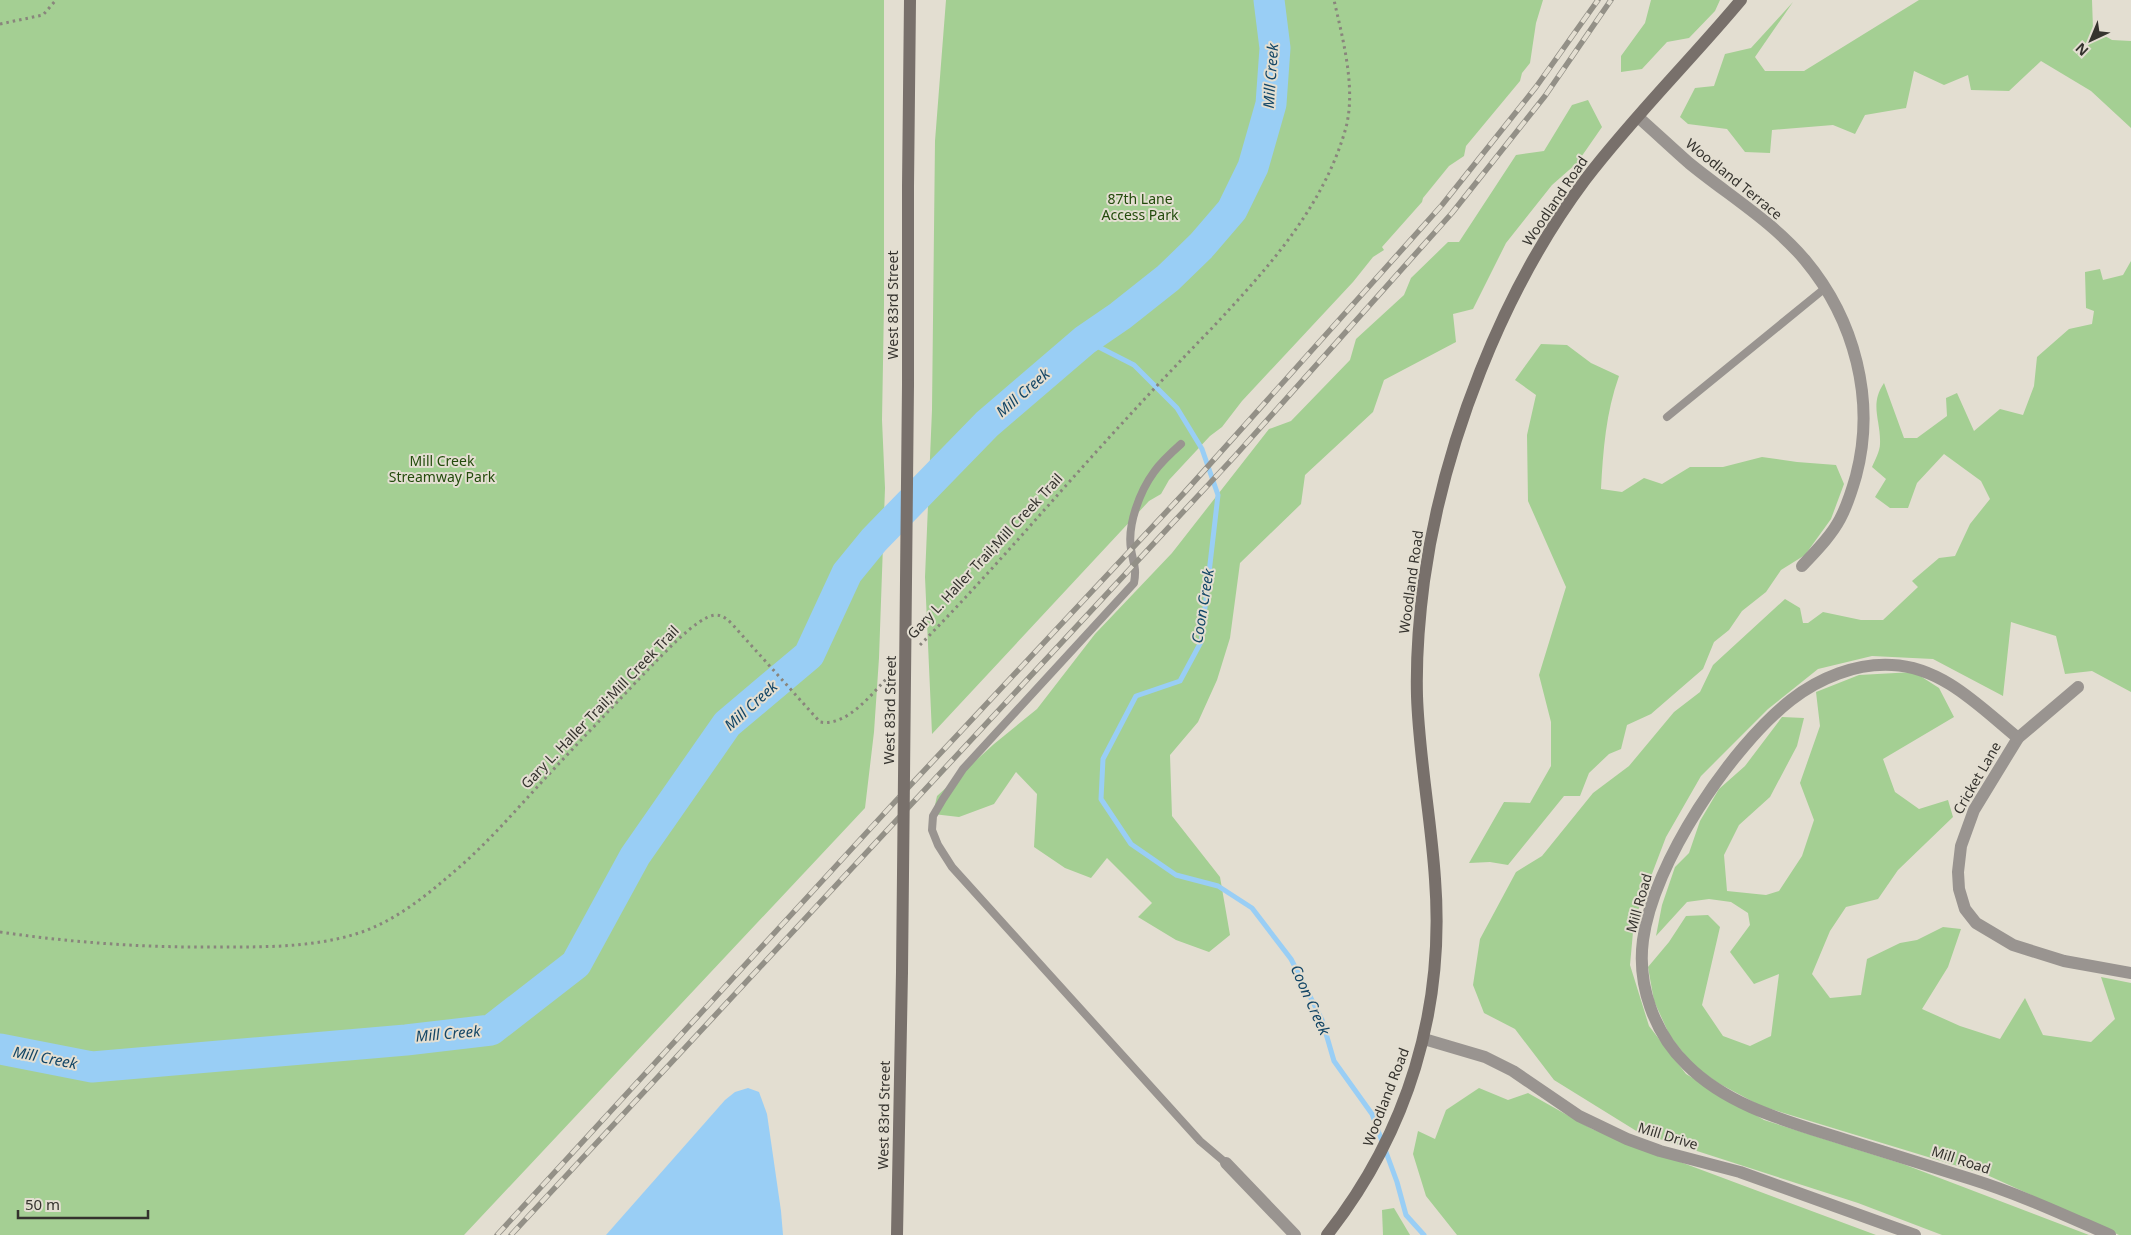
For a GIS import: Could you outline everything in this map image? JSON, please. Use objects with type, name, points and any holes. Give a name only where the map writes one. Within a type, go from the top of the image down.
[{"type":"main road","name":"West 83rd Street","points":[[897,1235],[902,972],[910,0]]},
{"type":"main road","name":"Woodland Road","points":[[1327,1235],[1356,1197],[1388,1141],[1412,1081],[1424,1039],[1434,977],[1437,925],[1436,882],[1418,723],[1417,674],[1425,579],[1439,505],[1452,456],[1474,390],[1498,331],[1523,281],[1548,235],[1577,192],[1638,117],[1741,0]]},
{"type":"street","name":"Woodland Terrace","points":[[1638,117],[1689,162],[1763,219],[1805,260],[1824,289],[1844,327],[1857,359],[1863,390],[1862,454],[1852,490],[1840,518],[1821,547],[1802,566]]},
{"type":"street","name":"Mill Road","points":[[2018,738],[1957,688],[1922,670],[1893,665],[1869,666],[1840,673],[1816,683],[1792,700],[1737,755],[1700,805],[1674,850],[1660,879],[1646,921],[1642,956],[1645,987],[1653,1015],[1667,1042],[1686,1065],[1708,1084],[1730,1097],[1786,1121],[1976,1180],[2030,1200],[2110,1235]]},
{"type":"street","name":"Cricket Lane","points":[[2078,687],[2018,738],[1974,810],[1961,846],[1958,872],[1959,889],[1965,909],[1976,923],[2013,945],[2064,962],[2131,973]]},
{"type":"street","name":"Mill Drive","points":[[1424,1039],[1485,1057],[1513,1071],[1579,1116],[1627,1139],[1740,1172],[1915,1235]]},
{"type":"street","points":[[1226,1163],[1295,1235]]},
{"type":"lane","points":[[1667,417],[1824,289]]},
{"type":"lane","points":[[1181,444],[1153,472],[1131,523],[1131,549],[1136,571],[1134,583],[963,769],[933,816],[932,830],[938,846],[952,867],[1200,1141],[1226,1163]]},
{"type":"path","points":[[0,24],[43,15],[56,0]]},
{"type":"path","name":"Gary L. Haller Trail;Mill Creek Trail","points":[[916,649],[1248,289],[1306,217],[1339,149],[1346,129],[1350,87],[1334,0]]},
{"type":"path","name":"Gary L. Haller Trail;Mill Creek Trail","points":[[0,932],[107,945],[181,947],[294,946],[332,941],[364,931],[390,919],[417,902],[458,869],[513,814],[578,742],[651,667],[705,618],[716,614],[724,616],[732,624],[820,722],[828,724],[838,722],[856,708],[896,668]]},
{"type":"green space","name":"Mill Creek Streamway Park","points":[[0,0],[884,0],[882,420],[885,488],[879,658],[874,732],[865,808],[464,1235],[0,1235]]},
{"type":"green space","name":"87th Lane Access Park","points":[[946,0],[1543,0],[1536,23],[1530,63],[1522,73],[1520,81],[1466,146],[1464,156],[1449,166],[1423,198],[1422,202],[1382,247],[1384,250],[1373,257],[1353,282],[1242,401],[1222,427],[1210,436],[1169,480],[1161,494],[1149,501],[932,734],[925,577],[932,410],[935,141]]},
{"type":"green space","points":[[1651,0],[1720,0],[1715,11],[1689,38],[1667,42],[1642,69],[1621,72],[1621,56],[1645,23]]},
{"type":"green space","points":[[1919,0],[2092,0],[2093,29],[2112,40],[2131,41],[2131,128],[2091,91],[2041,61],[2009,91],[1971,90],[1968,75],[1944,85],[1914,71],[1906,108],[1865,115],[1855,134],[1833,125],[1772,130],[1770,153],[1745,152],[1727,129],[1688,124],[1680,117],[1695,88],[1714,86],[1725,54],[1751,48],[1793,2],[1755,57],[1765,71],[1804,71]]},
{"type":"green space","points":[[1588,100],[1602,127],[1577,163],[1552,185],[1506,243],[1473,309],[1453,314],[1456,342],[1384,380],[1373,412],[1305,475],[1301,504],[1240,563],[1230,638],[1217,680],[1198,722],[1170,755],[1172,816],[1220,877],[1230,935],[1209,952],[1176,940],[1138,917],[1152,903],[1107,858],[1091,878],[1065,868],[1034,847],[1037,794],[1016,772],[994,804],[959,817],[933,814],[937,796],[994,744],[1037,709],[1095,634],[1172,553],[1269,429],[1291,421],[1350,360],[1356,339],[1404,295],[1411,278],[1448,242],[1459,242],[1516,155],[1544,151],[1572,105]]},
{"type":"green space","points":[[2131,261],[2131,692],[2092,671],[2065,674],[2056,636],[2011,622],[2003,696],[1933,659],[1872,656],[1818,669],[1768,709],[1701,776],[1666,837],[1634,921],[1630,965],[1649,1026],[1686,1074],[1764,1120],[1903,1164],[2089,1235],[1942,1235],[1858,1203],[1638,1132],[1554,1080],[1515,1029],[1484,1013],[1473,985],[1480,939],[1516,872],[1542,856],[1593,793],[1629,766],[1674,712],[1700,692],[1713,665],[1785,599],[1800,608],[1803,623],[1808,623],[1823,612],[1861,620],[1883,620],[1918,587],[1912,581],[1939,558],[1955,556],[1970,524],[1990,499],[1981,481],[1944,454],[1917,483],[1908,508],[1890,508],[1875,497],[1886,479],[1872,467],[1880,447],[1876,406],[1877,398],[1884,383],[1904,438],[1917,438],[1947,416],[1946,398],[1957,393],[1974,431],[2000,409],[2023,415],[2034,386],[2037,357],[2069,329],[2092,324],[2094,311],[2086,308],[2085,272],[2100,269],[2103,280],[2123,275]]},
{"type":"green space","points":[[1541,344],[1567,345],[1591,363],[1619,376],[1608,418],[1601,489],[1622,492],[1644,478],[1662,484],[1690,467],[1723,467],[1762,457],[1836,465],[1844,484],[1831,519],[1805,555],[1781,570],[1766,592],[1742,611],[1729,630],[1714,642],[1703,669],[1651,714],[1627,725],[1621,749],[1609,754],[1589,773],[1580,796],[1564,796],[1508,865],[1490,862],[1469,863],[1504,802],[1530,803],[1551,766],[1551,722],[1539,675],[1566,587],[1528,501],[1527,435],[1536,395],[1515,380]]},
{"type":"green space","points":[[1914,672],[1939,688],[1954,717],[1883,759],[1895,792],[1919,809],[1948,800],[1953,817],[1898,870],[1878,899],[1846,907],[1830,931],[1812,974],[1830,998],[1861,995],[1867,959],[1900,943],[1917,940],[1943,927],[1961,929],[1948,967],[1922,1009],[1960,1026],[2000,1039],[2025,998],[2043,1035],[2091,1042],[2115,1019],[2101,977],[2131,983],[2131,1235],[2119,1235],[1987,1175],[1761,1106],[1718,1083],[1693,1065],[1670,1036],[1654,1001],[1648,967],[1669,942],[1686,916],[1708,915],[1720,927],[1702,1005],[1723,1036],[1750,1046],[1771,1036],[1779,974],[1754,984],[1730,952],[1750,925],[1748,913],[1731,902],[1709,899],[1687,902],[1656,936],[1662,905],[1675,867],[1689,853],[1700,821],[1719,789],[1745,766],[1782,717],[1804,718],[1797,746],[1770,797],[1739,825],[1724,855],[1727,891],[1766,895],[1779,891],[1802,856],[1814,820],[1800,783],[1820,726],[1816,692],[1859,675]]},
{"type":"green space","points":[[1479,1088],[1508,1100],[1528,1093],[1592,1129],[1876,1235],[1457,1235],[1426,1196],[1413,1154],[1418,1131],[1435,1139],[1446,1110]]},
{"type":"green space","points":[[1394,1208],[1410,1235],[1383,1235],[1382,1210]]},
{"type":"water","points":[[748,1088],[759,1092],[767,1114],[783,1235],[606,1235],[725,1100],[735,1092]]},
{"type":"waterway","name":"Mill Creek","points":[[0,1049],[92,1067],[406,1040],[491,1030],[576,964],[635,856],[727,724],[809,655],[847,573],[874,540],[987,424],[1085,340],[1120,316],[1168,278],[1201,246],[1232,210],[1253,167],[1271,104],[1275,48],[1269,0]]},
{"type":"waterway","name":"Coon Creek","points":[[1085,340],[1134,365],[1177,408],[1202,449],[1218,495],[1201,642],[1180,681],[1136,696],[1103,759],[1101,799],[1131,844],[1176,875],[1218,886],[1252,908],[1291,959],[1322,1020],[1334,1061],[1372,1114],[1397,1182],[1406,1215],[1424,1235]]},
{"type":"railway","points":[[497,1235],[891,806],[1184,493],[1442,205],[1536,87],[1598,0]]},
{"type":"railway","points":[[511,1235],[1235,456],[1452,213],[1545,96],[1611,0]]}]
